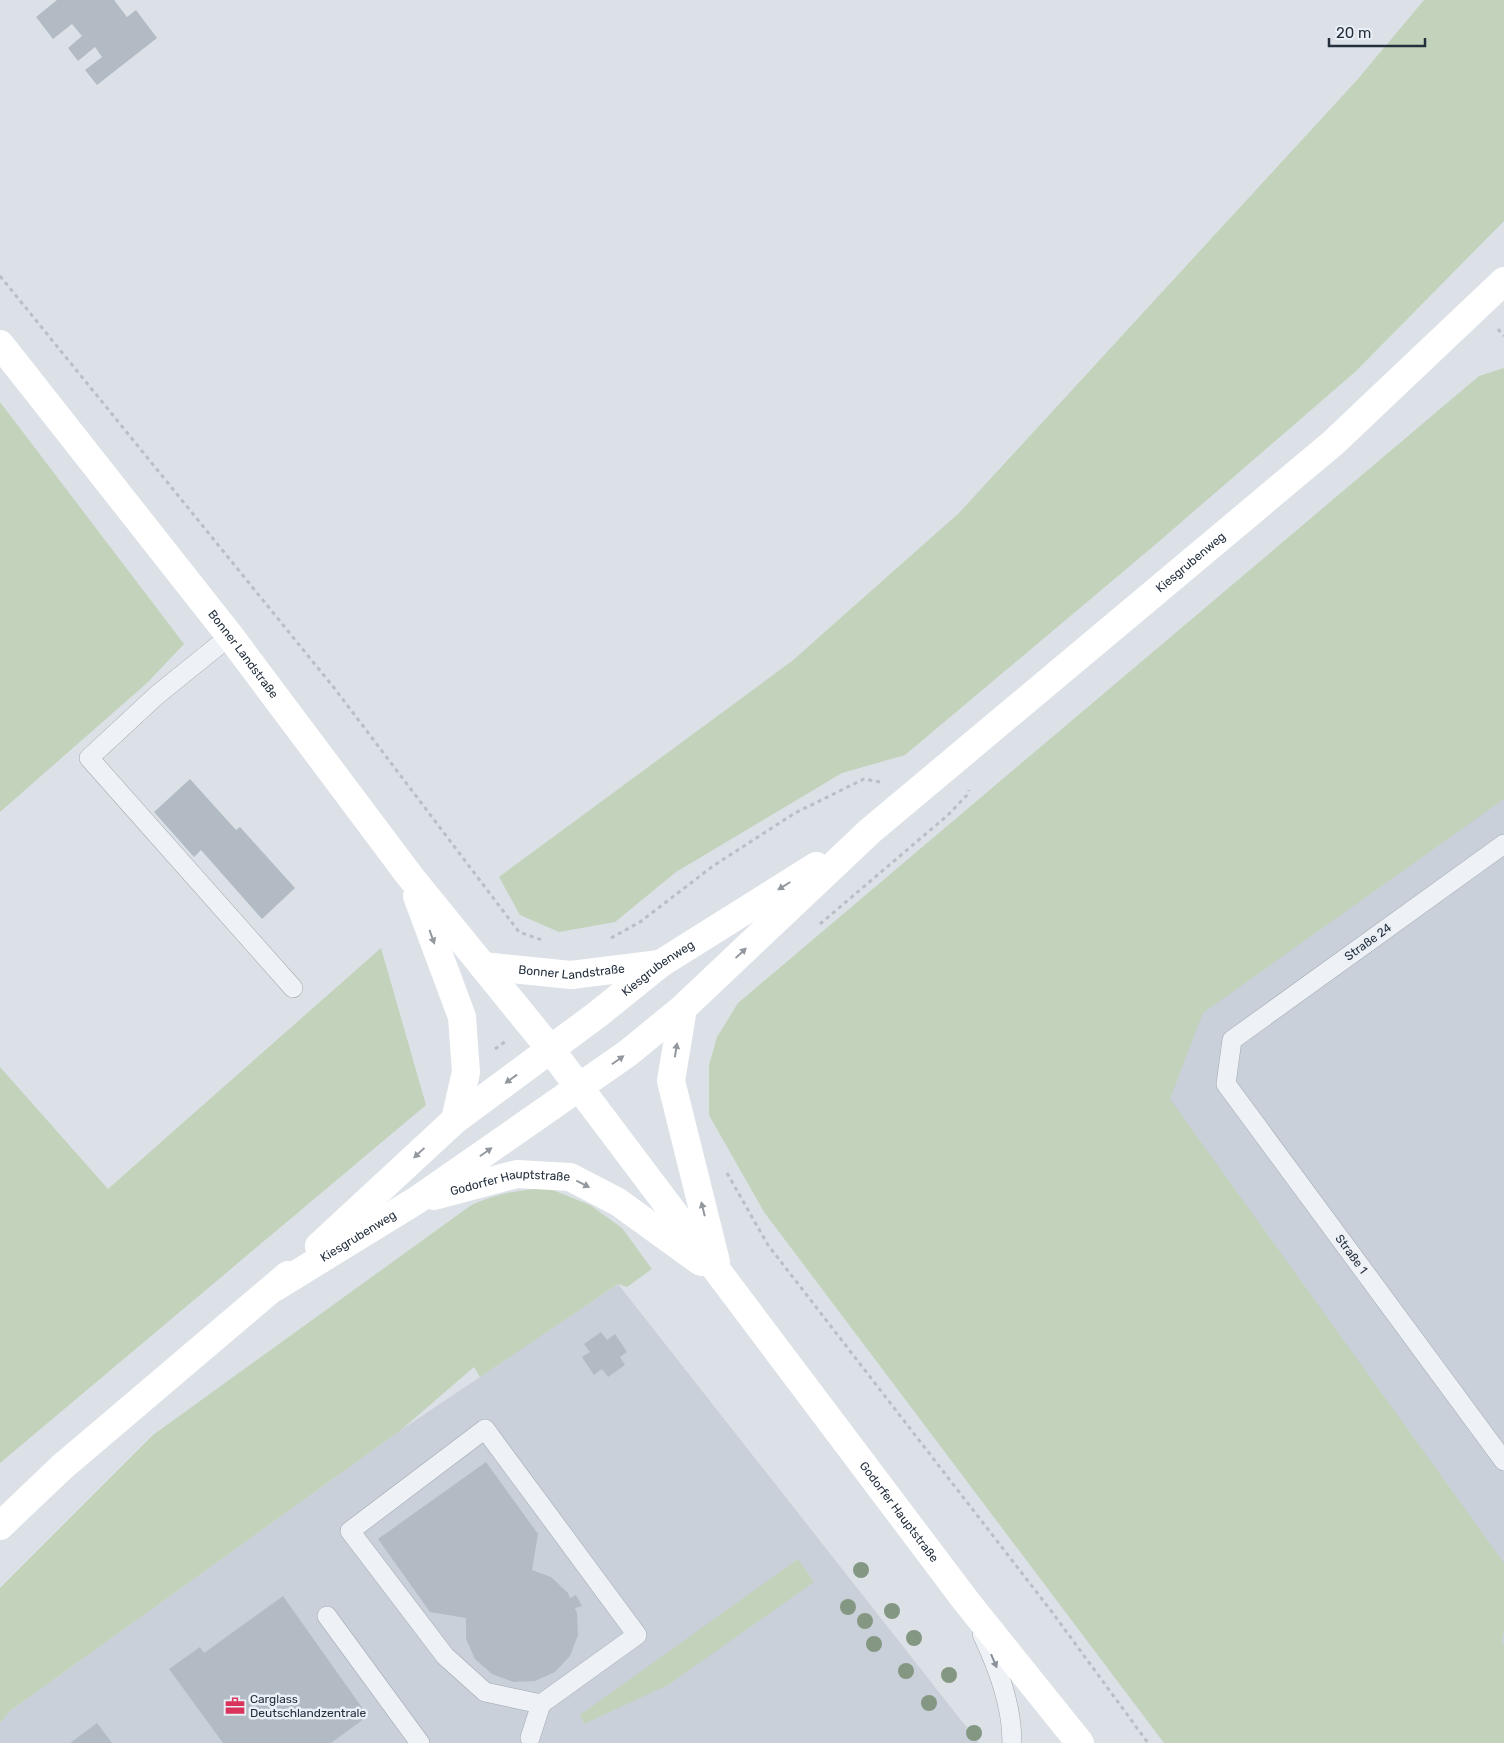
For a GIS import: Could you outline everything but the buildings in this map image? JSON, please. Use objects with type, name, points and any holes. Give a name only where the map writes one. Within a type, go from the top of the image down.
[{"type":"main road","name":"Kiesgrubenweg","points":[[274,1288],[417,1200],[628,1053],[683,1008],[870,832],[1333,443],[1504,281]]},
{"type":"main road","name":"Bonner Landstraße","points":[[0,344],[230,636],[409,875],[551,1050]]},
{"type":"main road","name":"Kiesgrubenweg","points":[[0,1526],[62,1467],[274,1288],[455,1120],[551,1050],[660,964],[870,832]]},
{"type":"main road","points":[[409,875],[462,1018],[466,1072],[455,1120]]},
{"type":"main road","name":"Bonner Landstraße","points":[[483,966],[571,975],[660,964]]},
{"type":"main road","points":[[683,1008],[671,1081],[720,1275]]},
{"type":"main road","name":"Godorfer Hauptstraße","points":[[551,1050],[966,1601],[1080,1743]]},
{"type":"main road","name":"Godorfer Hauptstraße","points":[[417,1200],[518,1174],[570,1177],[618,1202],[720,1275]]},
{"type":"lane","points":[[230,636],[158,695],[88,758],[293,988]]},
{"type":"lane","name":"Straße 24","points":[[1232,1040],[1504,844]]},
{"type":"lane","name":"Straße 1","points":[[1232,1040],[1226,1084],[1504,1461]]},
{"type":"lane","points":[[528,1741],[541,1704],[637,1635],[485,1429],[350,1531],[445,1656],[485,1692],[541,1704]]},
{"type":"lane","points":[[966,1601],[997,1666],[1012,1723],[1012,1743]]},
{"type":"lane","points":[[327,1616],[411,1740]]},
{"type":"path","points":[[605,941],[640,922],[714,866],[796,812],[864,779],[920,790]]},
{"type":"path","points":[[819,924],[948,816],[967,795],[970,787]]},
{"type":"shaded area","points":[[1504,708],[1504,1743],[1122,1037]]},
{"type":"shaded area","points":[[618,1284],[979,1743],[0,1743],[0,1723],[10,1711],[401,1430]]},
{"type":"green space","points":[[1424,0],[1504,0],[1504,221],[1355,372],[1156,544],[905,755],[842,773],[676,872],[615,922],[559,932],[520,915],[499,877],[792,661],[959,513],[1357,80]]},
{"type":"green space","points":[[1504,368],[1504,799],[1203,1013],[1170,1099],[1504,1563],[1504,1629],[1502,1642],[1504,1646],[1504,1743],[1164,1743],[764,1212],[709,1115],[709,1065],[717,1037],[738,1003],[1479,376]]},
{"type":"green space","points":[[0,402],[184,644],[147,683],[0,812]]},
{"type":"green space","points":[[381,948],[426,1105],[0,1463],[0,1067],[108,1189]]},
{"type":"green space","points":[[548,1188],[590,1205],[622,1228],[652,1269],[627,1287],[618,1284],[480,1377],[474,1367],[401,1430],[10,1711],[0,1723],[0,1588],[153,1435],[470,1206],[508,1193]]},
{"type":"green space","points":[[798,1559],[814,1582],[668,1685],[584,1724],[580,1715]]},
{"type":"place","name":"Carglass Deutschlandzentrale","points":[[235,1706]]}]
